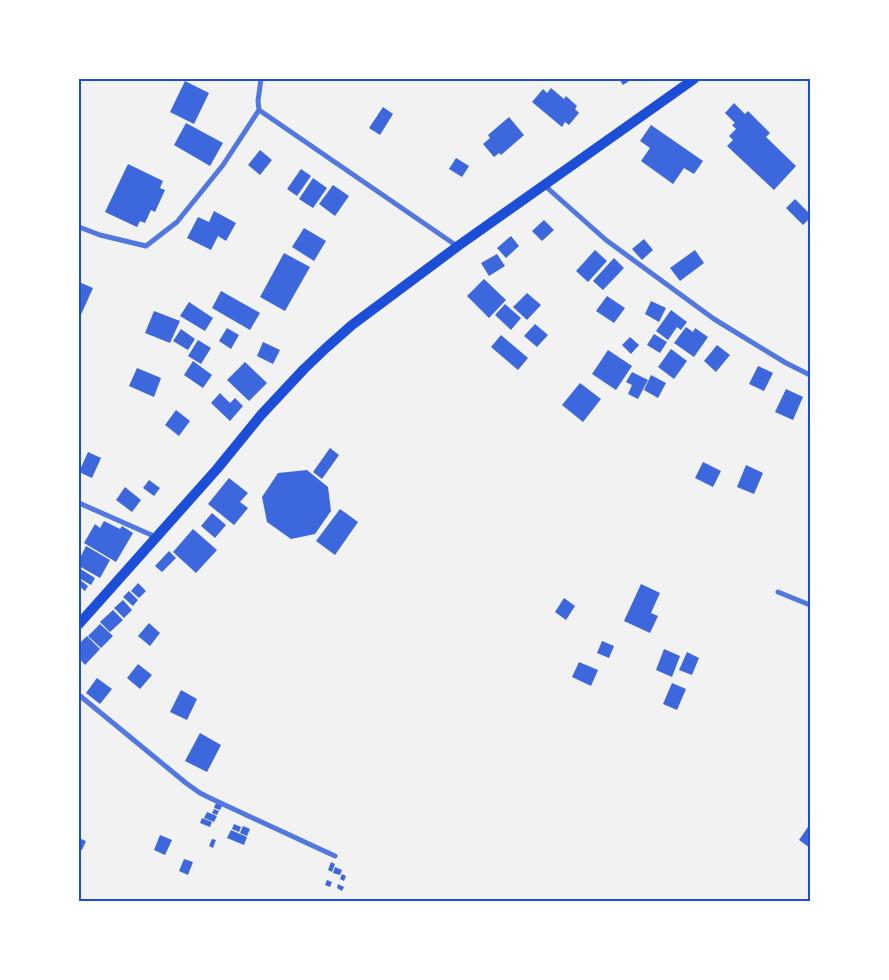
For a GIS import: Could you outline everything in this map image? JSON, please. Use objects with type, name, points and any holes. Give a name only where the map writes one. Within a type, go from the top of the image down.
[{"type":"main road","points":[[79,624],[217,469],[261,415],[304,368],[352,325],[544,184],[694,79]]},
{"type":"street","points":[[79,227],[100,235],[146,246],[177,222],[218,172],[259,110],[258,101],[261,79]]},
{"type":"street","points":[[259,110],[458,246]]},
{"type":"street","points":[[544,184],[606,240],[714,319],[786,364],[810,375]]},
{"type":"street","points":[[79,503],[156,537]]},
{"type":"street","points":[[778,592],[810,605]]},
{"type":"street","points":[[79,695],[200,793],[335,856]]},
{"type":"building","points":[[619,79],[632,79],[623,85]]},
{"type":"building","points":[[185,81],[209,93],[194,124],[170,112]]},
{"type":"building","points":[[551,88],[564,99],[566,96],[577,106],[575,109],[579,113],[569,125],[565,122],[562,127],[532,102],[543,89],[547,93]]},
{"type":"building","points":[[734,103],[745,114],[748,111],[770,133],[766,137],[796,166],[774,190],[727,146],[733,140],[729,136],[736,129],[732,125],[735,123],[725,113]]},
{"type":"building","points":[[383,107],[393,114],[380,135],[369,128]]},
{"type":"building","points":[[509,117],[524,135],[501,155],[499,153],[494,157],[483,144],[490,138],[488,135]]},
{"type":"building","points":[[186,123],[223,143],[210,166],[174,145]]},
{"type":"building","points":[[651,125],[703,161],[694,174],[684,168],[673,184],[641,161],[650,148],[640,141]]},
{"type":"building","points":[[260,150],[272,160],[260,175],[248,165]]},
{"type":"building","points":[[456,158],[469,166],[462,177],[449,169]]},
{"type":"building","points":[[128,164],[163,181],[160,188],[165,190],[155,212],[151,210],[145,223],[140,221],[137,227],[105,212]]},
{"type":"building","points":[[301,169],[311,176],[297,196],[287,189]]},
{"type":"building","points":[[313,178],[327,188],[313,208],[299,199]]},
{"type":"building","points":[[333,185],[349,196],[335,216],[319,204]]},
{"type":"building","points":[[795,199],[810,214],[810,218],[803,225],[786,208]]},
{"type":"building","points":[[214,211],[236,223],[226,241],[218,236],[211,250],[187,238],[198,217],[209,222]]},
{"type":"building","points":[[544,220],[554,230],[542,241],[532,231]]},
{"type":"building","points":[[304,228],[326,241],[314,261],[292,247]]},
{"type":"building","points":[[511,236],[519,246],[506,258],[497,248]]},
{"type":"building","points":[[644,239],[653,250],[642,260],[632,249]]},
{"type":"building","points":[[595,250],[607,261],[588,282],[576,271]]},
{"type":"building","points":[[695,250],[704,263],[680,281],[670,268]]},
{"type":"building","points":[[284,253],[310,267],[285,311],[260,297]]},
{"type":"building","points":[[497,254],[505,266],[489,276],[481,263]]},
{"type":"building","points":[[614,258],[624,268],[603,290],[593,281]]},
{"type":"building","points":[[484,279],[506,300],[489,318],[467,296]]},
{"type":"building","points":[[79,282],[93,288],[79,319]]},
{"type":"building","points":[[221,291],[260,313],[250,330],[212,308]]},
{"type":"building","points":[[527,293],[541,305],[527,320],[513,307]]},
{"type":"building","points":[[607,296],[625,308],[614,323],[596,311]]},
{"type":"building","points":[[651,301],[666,308],[659,322],[645,314]]},
{"type":"building","points":[[189,302],[213,318],[205,331],[180,316]]},
{"type":"building","points":[[505,304],[521,318],[511,330],[495,315]]},
{"type":"building","points":[[671,310],[687,322],[681,330],[677,327],[668,340],[656,331]]},
{"type":"building","points":[[154,311],[180,321],[170,343],[145,333]]},
{"type":"building","points":[[535,324],[548,335],[537,347],[524,336]]},
{"type":"building","points":[[686,327],[693,332],[695,328],[708,337],[694,357],[674,343]]},
{"type":"building","points":[[227,328],[239,335],[231,349],[219,341]]},
{"type":"building","points":[[181,329],[195,339],[188,350],[173,341]]},
{"type":"building","points":[[654,334],[667,342],[660,353],[647,345]]},
{"type":"building","points":[[501,335],[528,358],[518,370],[491,347]]},
{"type":"building","points":[[630,337],[639,345],[631,354],[622,345]]},
{"type":"building","points":[[198,340],[211,348],[201,364],[188,356]]},
{"type":"building","points":[[263,342],[280,350],[273,364],[257,356]]},
{"type":"building","points":[[717,345],[730,355],[716,372],[704,361]]},
{"type":"building","points":[[671,349],[687,361],[674,379],[658,367]]},
{"type":"building","points":[[608,350],[632,366],[616,390],[592,374]]},
{"type":"building","points":[[193,361],[212,375],[203,388],[184,375]]},
{"type":"building","points":[[245,362],[267,383],[249,401],[227,380]]},
{"type":"building","points":[[758,366],[773,373],[764,391],[749,384]]},
{"type":"building","points":[[137,368],[161,378],[154,397],[129,386]]},
{"type":"building","points":[[632,372],[648,380],[638,399],[628,394],[632,385],[626,382]]},
{"type":"building","points":[[651,375],[666,383],[658,398],[644,390]]},
{"type":"building","points":[[580,383],[601,399],[583,422],[562,405]]},
{"type":"building","points":[[786,389],[803,397],[793,420],[775,412]]},
{"type":"building","points":[[220,393],[230,403],[235,398],[243,406],[230,421],[211,403]]},
{"type":"building","points":[[176,410],[190,421],[179,436],[165,425]]},
{"type":"building","points":[[330,448],[339,455],[322,479],[313,472]]},
{"type":"building","points":[[88,452],[101,458],[92,478],[79,472]]},
{"type":"building","points":[[703,462],[721,471],[713,487],[695,478]]},
{"type":"building","points":[[746,465],[763,473],[754,494],[737,487]]},
{"type":"building","points":[[307,470],[328,487],[331,511],[315,534],[291,539],[267,522],[262,497],[278,473]]},
{"type":"building","points":[[229,478],[248,493],[240,502],[248,508],[234,525],[208,504]]},
{"type":"building","points":[[149,480],[160,488],[154,496],[143,488]]},
{"type":"building","points":[[125,487],[141,500],[132,512],[116,500]]},
{"type":"building","points":[[340,509],[358,522],[335,555],[316,541]]},
{"type":"building","points":[[212,513],[226,525],[215,538],[201,526]]},
{"type":"building","points":[[104,521],[120,529],[122,526],[133,533],[116,562],[84,543],[95,524],[100,528]]},
{"type":"building","points":[[193,529],[217,550],[196,573],[173,552]]},
{"type":"building","points":[[86,546],[110,560],[100,578],[79,566],[79,560]]},
{"type":"building","points":[[169,551],[176,558],[162,572],[155,566]]},
{"type":"building","points":[[79,568],[95,578],[91,585],[79,578]]},
{"type":"building","points":[[79,579],[88,586],[85,591],[79,586]]},
{"type":"building","points":[[138,583],[146,591],[139,598],[131,591]]},
{"type":"building","points":[[641,584],[660,593],[651,613],[658,616],[650,633],[624,621]]},
{"type":"building","points":[[129,591],[138,600],[133,606],[123,597]]},
{"type":"building","points":[[564,598],[575,606],[566,620],[555,612]]},
{"type":"building","points":[[123,600],[132,610],[124,618],[114,608]]},
{"type":"building","points":[[113,610],[123,620],[110,632],[100,622]]},
{"type":"building","points":[[149,623],[160,633],[150,646],[138,636]]},
{"type":"building","points":[[100,624],[113,636],[101,648],[88,636]]},
{"type":"building","points":[[87,636],[100,649],[85,665],[79,658],[79,644]]},
{"type":"building","points":[[602,641],[614,646],[609,658],[597,653]]},
{"type":"building","points":[[664,649],[680,656],[672,677],[656,670]]},
{"type":"building","points":[[687,652],[699,658],[692,675],[679,670]]},
{"type":"building","points":[[579,662],[598,670],[591,686],[572,677]]},
{"type":"building","points":[[138,664],[152,675],[140,689],[127,678]]},
{"type":"building","points":[[97,678],[112,689],[100,704],[86,693]]},
{"type":"building","points":[[672,683],[686,689],[677,710],[663,704]]},
{"type":"building","points":[[181,690],[197,699],[187,720],[170,712]]},
{"type":"building","points":[[200,733],[221,745],[207,772],[185,761]]},
{"type":"building","points":[[216,803],[222,806],[220,810],[214,808]]},
{"type":"building","points":[[214,809],[219,811],[217,815],[212,813]]},
{"type":"building","points":[[207,812],[217,816],[214,822],[204,818]]},
{"type":"building","points":[[202,818],[212,822],[210,827],[200,823]]},
{"type":"building","points":[[234,824],[241,827],[239,832],[232,829]]},
{"type":"building","points":[[810,824],[810,848],[799,840]]},
{"type":"building","points":[[243,826],[250,829],[247,836],[240,833]]},
{"type":"building","points":[[231,830],[247,837],[244,845],[227,838]]},
{"type":"building","points":[[160,835],[172,840],[165,855],[154,850]]},
{"type":"building","points":[[81,839],[86,841],[82,850],[79,849]]},
{"type":"building","points":[[212,839],[216,840],[213,848],[209,846]]},
{"type":"building","points":[[184,859],[193,862],[188,875],[179,871]]},
{"type":"building","points":[[331,862],[335,864],[332,872],[328,870]]},
{"type":"building","points":[[335,867],[342,870],[340,875],[333,873]]},
{"type":"building","points":[[342,874],[346,876],[344,881],[340,879]]},
{"type":"building","points":[[327,880],[332,882],[330,887],[325,885]]},
{"type":"building","points":[[338,884],[344,887],[342,891],[337,888]]}]
